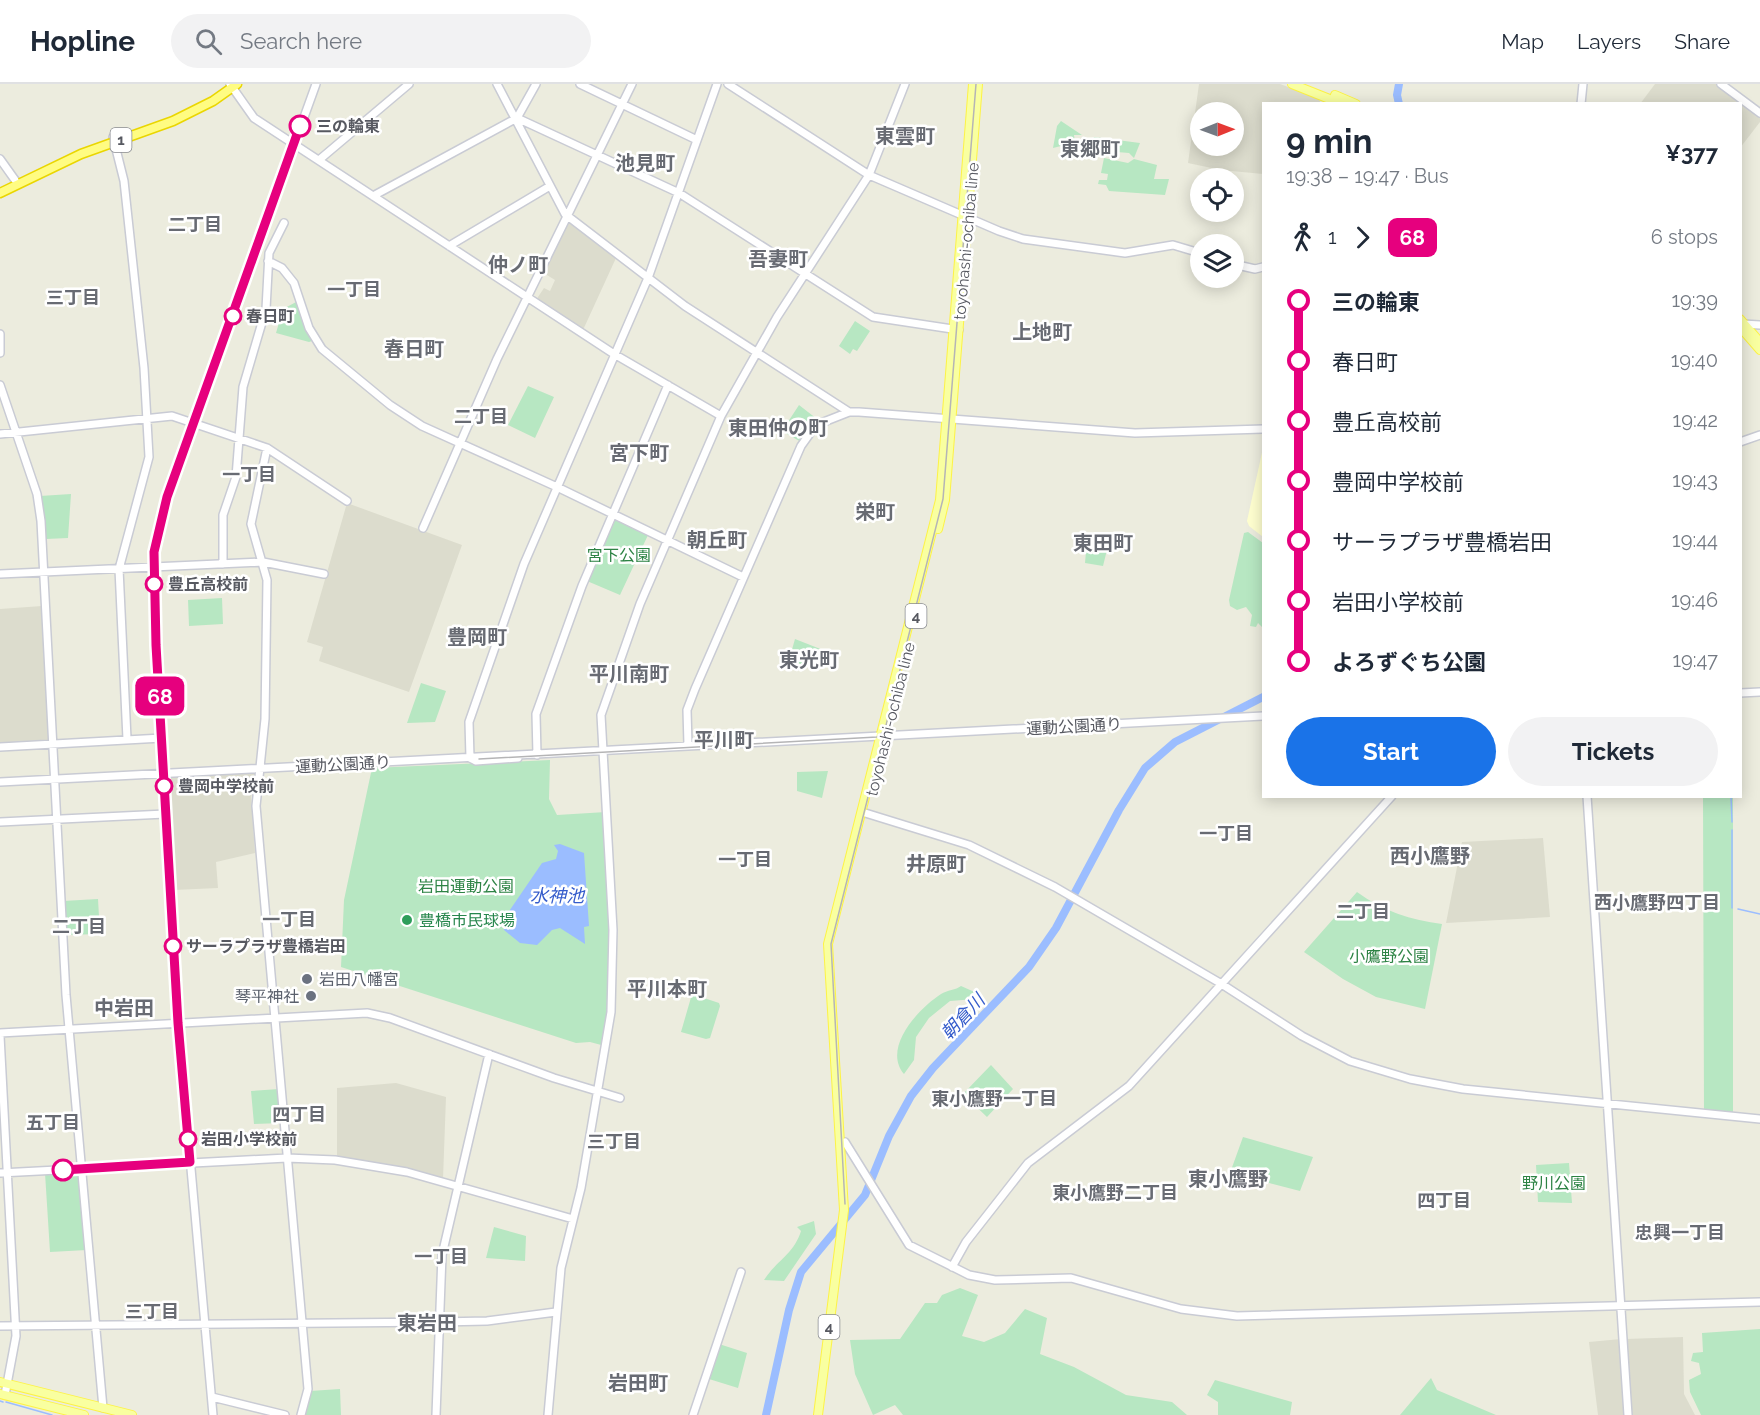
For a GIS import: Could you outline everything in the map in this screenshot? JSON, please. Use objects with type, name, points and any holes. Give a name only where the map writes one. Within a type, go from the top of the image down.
[{"type":"highway","name":"1","points":[[2,190],[15,180],[68,153],[173,121],[213,100],[232,85]]},
{"type":"highway","name":"1","points":[[2,190],[114,140]]},
{"type":"main road","name":"toyohashi-ochiba line","points":[[965,216],[973,84]]},
{"type":"main road","name":"toyohashi-ochiba line","points":[[844,1210],[847,1201],[845,1142],[833,954],[882,737],[943,510],[948,420],[978,84]]},
{"type":"main road","points":[[1292,84],[1337,102]]},
{"type":"main road","points":[[1306,84],[1351,102]]},
{"type":"main road","points":[[1742,325],[1760,342]]},
{"type":"main road","points":[[1742,325],[1760,350]]},
{"type":"main road","name":"toyohashi-ochiba line","points":[[818,1415],[844,1210],[828,954],[864,813]]},
{"type":"main road","points":[[4,1383],[132,1415]]},
{"type":"main road","points":[[3,1394],[84,1415]]},
{"type":"street","points":[[213,1415],[178,1023],[153,567],[162,513],[316,84]]},
{"type":"street","points":[[319,160],[409,84]]},
{"type":"street","points":[[497,84],[549,186],[567,216],[648,278],[849,412]]},
{"type":"street","points":[[373,196],[516,120],[536,84]]},
{"type":"street","points":[[580,84],[697,140]]},
{"type":"street","points":[[423,528],[527,297],[632,84]]},
{"type":"street","points":[[470,758],[469,722],[525,564],[648,278],[717,84]]},
{"type":"street","points":[[728,84],[869,176],[1023,239],[1125,253],[1178,245],[1190,249]]},
{"type":"street","points":[[548,1415],[561,1268],[598,1091],[611,1012],[613,975],[602,715],[640,604],[721,416],[756,352],[869,176],[905,84]]},
{"type":"street","points":[[1581,102],[1583,84]]},
{"type":"street","points":[[1721,84],[1760,113]]},
{"type":"street","points":[[232,85],[254,117],[614,354],[721,416]]},
{"type":"street","points":[[516,120],[679,193],[879,320],[956,329]]},
{"type":"street","points":[[114,140],[124,181],[147,419],[149,462],[119,569],[127,739]]},
{"type":"street","points":[[0,159],[15,180]]},
{"type":"street","points":[[449,246],[549,186]]},
{"type":"street","points":[[223,564],[223,514],[236,477],[243,387],[266,309],[268,261],[273,244],[284,223]]},
{"type":"street","points":[[268,261],[282,268],[294,283],[309,328],[322,349],[390,405],[422,426],[557,487],[743,577]]},
{"type":"street","points":[[1244,266],[1255,269],[1262,267]]},
{"type":"street","points":[[1742,324],[1760,325]]},
{"type":"street","points":[[0,334],[0,353]]},
{"type":"street","points":[[0,385],[37,494],[41,521],[69,1029],[103,1408]]},
{"type":"street","points":[[537,755],[536,714],[582,586],[668,385]]},
{"type":"street","points":[[688,745],[687,710],[801,446],[816,425],[849,412],[1135,434],[1262,429]]},
{"type":"street","points":[[0,434],[172,416],[267,448],[347,501]]},
{"type":"street","points":[[1742,441],[1760,435]]},
{"type":"street","points":[[267,448],[251,524],[267,580],[267,659],[256,806],[308,1389],[301,1415]]},
{"type":"street","points":[[0,574],[263,562],[324,574]]},
{"type":"street","points":[[1742,693],[1760,692]]},
{"type":"street","name":"運動公園通り","points":[[603,751],[1262,716]]},
{"type":"street","name":"運動公園通り","points":[[0,782],[537,755],[688,745],[882,737]]},
{"type":"street","points":[[0,747],[162,738]]},
{"type":"street","points":[[952,1267],[966,1242],[997,1206],[1001,1194],[1028,1164],[1129,1086],[1390,798]]},
{"type":"street","points":[[1587,798],[1628,1415]]},
{"type":"street","points":[[864,813],[969,844],[1065,892],[1220,983],[1302,1036],[1360,1064],[1410,1079],[1463,1089],[1760,1119]]},
{"type":"street","points":[[0,822],[165,814]]},
{"type":"street","points":[[3,1394],[4,1383],[14,1354],[15,1325],[4,1173],[0,1034],[373,1014],[620,1098]]},
{"type":"street","points":[[436,1415],[442,1255],[489,1054]]},
{"type":"street","points":[[845,1142],[909,1245],[969,1275],[995,1280],[1071,1278],[1181,1309],[1231,1316],[1760,1302]]},
{"type":"street","points":[[4,1173],[287,1158],[335,1160],[389,1168],[573,1219]]},
{"type":"street","points":[[693,1415],[741,1272]]},
{"type":"street","points":[[0,1326],[487,1321],[556,1312]]},
{"type":"street","points":[[212,1397],[285,1415]]},
{"type":"shaded area","points":[[1199,84],[1280,84],[1318,98],[1320,102],[1262,102],[1262,174],[1244,172],[1244,168],[1212,168],[1188,163],[1190,149],[1190,156],[1244,156],[1244,102],[1196,102]]},
{"type":"shaded area","points":[[1655,84],[1719,84],[1760,116],[1760,122],[1742,145],[1742,102],[1642,102]]},
{"type":"shaded area","points":[[568,222],[616,258],[583,330],[536,300],[544,288],[550,291],[555,280],[542,272]]},
{"type":"shaded area","points":[[1262,453],[1262,536],[1249,526],[1247,521]]},
{"type":"shaded area","points":[[347,503],[462,545],[409,692],[319,661],[323,647],[307,642]]},
{"type":"shaded area","points":[[42,606],[50,741],[0,744],[0,609]]},
{"type":"shaded area","points":[[255,771],[251,797],[255,853],[216,862],[218,888],[174,890],[169,777]]},
{"type":"shaded area","points":[[1543,838],[1550,917],[1446,923],[1462,842]]},
{"type":"shaded area","points":[[396,1083],[446,1097],[443,1179],[337,1156],[337,1088]]},
{"type":"shaded area","points":[[1683,1337],[1684,1394],[1695,1415],[1630,1415],[1626,1339]]},
{"type":"shaded area","points":[[1621,1339],[1625,1415],[1598,1415],[1589,1342]]},
{"type":"green space","points":[[1061,121],[1082,135],[1074,135],[1076,150],[1071,157],[1064,159],[1061,146],[1053,148],[1057,126]]},
{"type":"green space","points":[[1094,137],[1140,143],[1134,158],[1129,153],[1105,151],[1105,148],[1093,143]]},
{"type":"green space","points":[[1104,158],[1128,163],[1134,159],[1157,165],[1154,179],[1169,179],[1165,195],[1109,191],[1106,185],[1098,184],[1099,180],[1107,180],[1108,174],[1101,173]]},
{"type":"green space","points":[[298,301],[312,341],[309,342],[276,333],[283,309]]},
{"type":"green space","points":[[855,321],[870,331],[857,351],[853,349],[850,354],[839,346]]},
{"type":"green space","points":[[528,386],[554,397],[535,438],[508,425]]},
{"type":"green space","points":[[799,405],[817,419],[801,442],[782,431]]},
{"type":"green space","points":[[71,494],[68,538],[46,539],[40,496]]},
{"type":"green space","name":"宮下公園","points":[[614,518],[648,535],[620,595],[587,581]]},
{"type":"green space","points":[[1248,532],[1262,542],[1262,627],[1258,623],[1256,627],[1250,626],[1252,615],[1246,607],[1237,610],[1230,606],[1229,600],[1244,533]]},
{"type":"green space","points":[[1087,540],[1109,542],[1103,566],[1085,563]]},
{"type":"green space","points":[[222,598],[223,624],[189,626],[188,600]]},
{"type":"green space","points":[[795,639],[823,650],[815,669],[789,660]]},
{"type":"green space","points":[[421,683],[446,691],[435,722],[407,723]]},
{"type":"green space","name":"岩田運動公園","points":[[550,760],[549,799],[557,815],[606,812],[613,975],[605,1046],[590,1042],[576,1043],[341,967],[344,900],[372,768]]},
{"type":"green space","points":[[828,771],[822,798],[797,791],[797,772]]},
{"type":"green space","points":[[1703,798],[1733,798],[1733,1116],[1704,1113]]},
{"type":"green space","name":"小鷹野公園","points":[[1357,892],[1398,914],[1442,924],[1425,1009],[1376,997],[1343,979],[1304,952]]},
{"type":"green space","points":[[98,899],[100,934],[65,935],[63,901]]},
{"type":"green space","points":[[961,986],[979,996],[975,999],[950,1001],[929,1018],[916,1037],[914,1060],[904,1074],[898,1064],[897,1053],[900,1041],[913,1019],[943,993]]},
{"type":"green space","points":[[692,994],[719,1003],[710,1038],[681,1032]]},
{"type":"green space","points":[[991,1065],[1013,1089],[987,1117],[963,1094]]},
{"type":"green space","points":[[279,1089],[282,1123],[254,1124],[251,1091]]},
{"type":"green space","points":[[1243,1137],[1313,1157],[1300,1191],[1230,1173]]},
{"type":"green space","name":"野川公園","points":[[1569,1163],[1572,1203],[1538,1202],[1536,1165]]},
{"type":"green space","points":[[79,1171],[87,1250],[50,1252],[45,1173]]},
{"type":"green space","points":[[814,1221],[816,1234],[784,1281],[764,1280],[794,1246],[801,1231],[797,1227]]},
{"type":"green space","points":[[494,1227],[526,1236],[525,1261],[486,1258]]},
{"type":"green space","points":[[960,1288],[978,1295],[962,1336],[984,1342],[1005,1333],[1025,1309],[1047,1318],[1040,1354],[1074,1367],[1126,1395],[1172,1402],[1187,1415],[903,1415],[895,1405],[873,1415],[855,1374],[850,1340],[900,1339],[925,1303],[937,1303],[942,1295]]},
{"type":"green space","points":[[1760,1329],[1760,1415],[1701,1415],[1690,1392],[1689,1380],[1701,1374],[1699,1363],[1691,1361],[1693,1353],[1703,1352],[1702,1333]]},
{"type":"green space","points":[[719,1344],[747,1353],[738,1388],[709,1379]]},
{"type":"green space","points":[[1431,1378],[1437,1390],[1496,1415],[1400,1415]]},
{"type":"green space","points":[[1215,1380],[1292,1402],[1290,1415],[1218,1415],[1218,1402],[1207,1395]]},
{"type":"green space","points":[[340,1389],[341,1415],[303,1415],[310,1391]]},
{"type":"water","name":"水神池","points":[[560,844],[584,853],[589,926],[584,927],[585,944],[560,928],[552,930],[537,945],[520,943],[504,930],[503,920],[542,863],[556,859],[558,851],[554,845]]},
{"type":"waterway","name":"朝倉川","points":[[1399,84],[1399,102]]},
{"type":"waterway","name":"朝倉川","points":[[766,1415],[789,1310],[801,1272],[865,1195],[889,1136],[911,1096],[933,1068],[1029,967],[1056,928],[1119,810],[1145,768],[1175,742],[1262,698]]},
{"type":"waterway","points":[[1731,798],[1732,822]]},
{"type":"waterway","points":[[1732,830],[1732,908]]},
{"type":"waterway","points":[[1738,909],[1760,914]]},
{"type":"waterway","points":[[6,1402],[52,1415]]},
{"type":"tram line","points":[[845,1204],[831,944],[943,499],[976,84]]},
{"type":"tram line","points":[[479,759],[877,737],[884,731]]},
{"type":"bus line","name":"68","points":[[63,1170],[190,1162],[178,1023],[165,814],[156,645],[154,552],[167,497],[300,126]]},
{"type":"place","name":"三の輪東","points":[[300,126]]},
{"type":"place","name":"春日町","points":[[233,316]]},
{"type":"place","name":"豊丘高校前","points":[[154,584]]},
{"type":"place","name":"豊岡中学校前","points":[[164,786]]},
{"type":"place","name":"豊橋市民球場","points":[[407,920]]},
{"type":"place","name":"サーラプラザ豊橋岩田","points":[[173,946]]},
{"type":"place","name":"岩田八幡宮","points":[[307,979]]},
{"type":"place","name":"琴平神社","points":[[311,996]]},
{"type":"place","name":"岩田小学校前","points":[[188,1139]]},
{"type":"district","name":"東雲町","points":[[905,136]]},
{"type":"district","name":"東郷町","points":[[1090,149]]},
{"type":"district","name":"池見町","points":[[645,163]]},
{"type":"district","name":"二丁目","points":[[195,225]]},
{"type":"district","name":"吾妻町","points":[[778,259]]},
{"type":"district","name":"仲ノ町","points":[[518,265]]},
{"type":"district","name":"一丁目","points":[[354,290]]},
{"type":"district","name":"三丁目","points":[[73,298]]},
{"type":"district","name":"上地町","points":[[1042,332]]},
{"type":"district","name":"春日町","points":[[414,349]]},
{"type":"district","name":"二丁目","points":[[481,417]]},
{"type":"district","name":"東田仲の町","points":[[778,428]]},
{"type":"district","name":"宮下町","points":[[639,453]]},
{"type":"district","name":"一丁目","points":[[249,475]]},
{"type":"district","name":"栄町","points":[[875,512]]},
{"type":"district","name":"朝丘町","points":[[717,540]]},
{"type":"district","name":"東田町","points":[[1103,543]]},
{"type":"district","name":"豊岡町","points":[[477,637]]},
{"type":"district","name":"東光町","points":[[809,660]]},
{"type":"district","name":"平川南町","points":[[629,674]]},
{"type":"district","name":"平川町","points":[[724,740]]},
{"type":"district","name":"一丁目","points":[[1226,834]]},
{"type":"district","name":"西小鷹野","points":[[1430,856]]},
{"type":"district","name":"一丁目","points":[[745,860]]},
{"type":"district","name":"井原町","points":[[936,864]]},
{"type":"district","name":"西小鷹野四丁目","points":[[1657,903]]},
{"type":"district","name":"二丁目","points":[[1363,912]]},
{"type":"district","name":"一丁目","points":[[289,920]]},
{"type":"district","name":"二丁目","points":[[79,927]]},
{"type":"district","name":"平川本町","points":[[667,989]]},
{"type":"district","name":"中岩田","points":[[124,1008]]},
{"type":"district","name":"東小鷹野一丁目","points":[[994,1099]]},
{"type":"district","name":"四丁目","points":[[299,1115]]},
{"type":"district","name":"五丁目","points":[[53,1123]]},
{"type":"district","name":"三丁目","points":[[614,1142]]},
{"type":"district","name":"東小鷹野","points":[[1228,1179]]},
{"type":"district","name":"東小鷹野二丁目","points":[[1115,1193]]},
{"type":"district","name":"四丁目","points":[[1444,1201]]},
{"type":"district","name":"忠興一丁目","points":[[1680,1233]]},
{"type":"district","name":"一丁目","points":[[441,1257]]},
{"type":"district","name":"三丁目","points":[[152,1312]]},
{"type":"district","name":"東岩田","points":[[427,1323]]},
{"type":"district","name":"岩田町","points":[[638,1383]]}]
